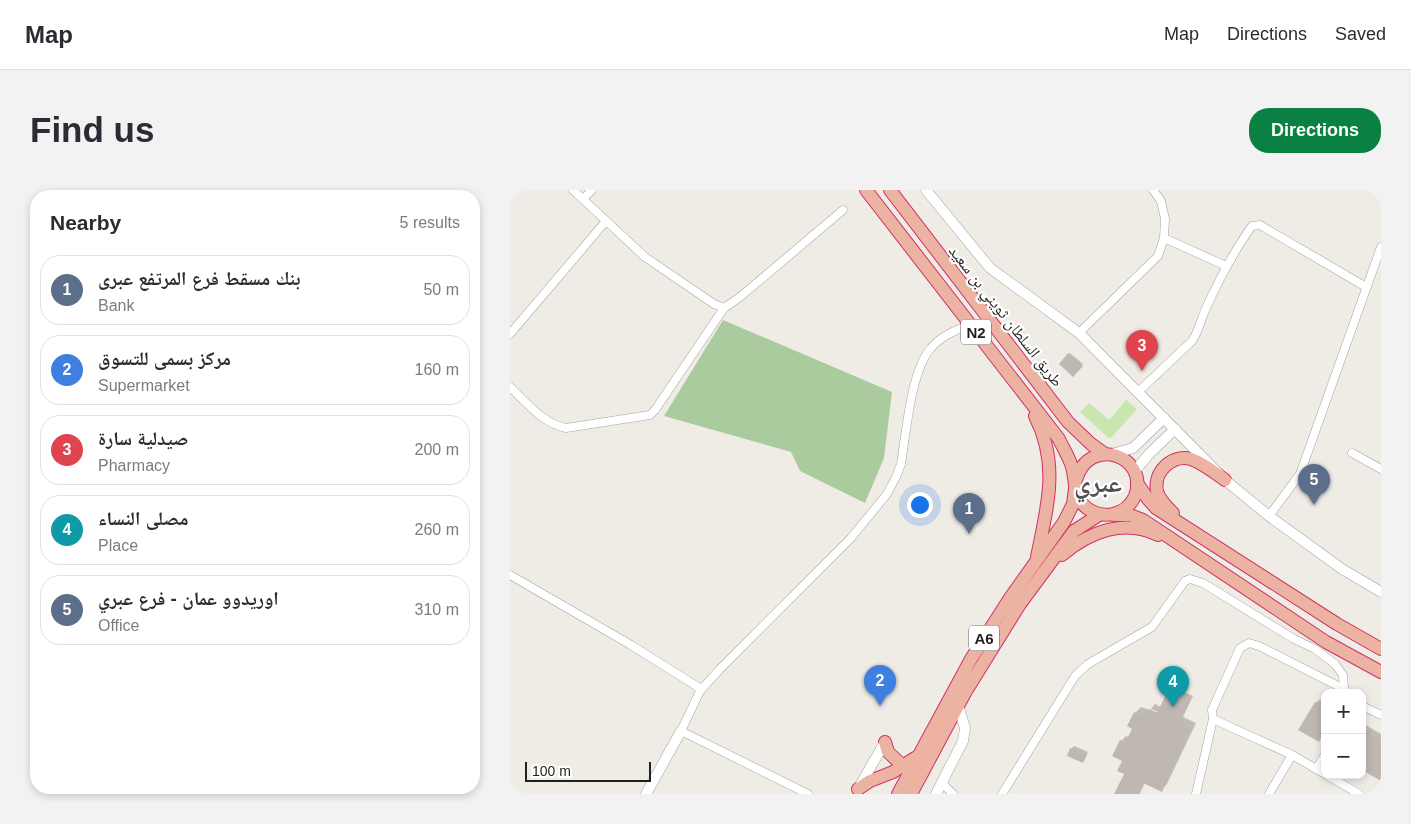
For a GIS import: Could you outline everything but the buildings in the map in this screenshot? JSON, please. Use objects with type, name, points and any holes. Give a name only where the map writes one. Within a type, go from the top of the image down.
[{"type":"highway","name":"طريق السلطان ثويني بن سعيد","points":[[866,190],[1058,439],[1070,461],[1076,483]]},
{"type":"highway","name":"طريق السلطان ثويني بن سعيد","points":[[890,190],[1068,422],[1091,444],[1109,454]]},
{"type":"highway","points":[[1015,383],[1039,424],[1048,457],[1049,503],[1040,566]]},
{"type":"highway","name":"N2","points":[[1109,454],[1125,460],[1148,499],[1156,508],[1381,650]]},
{"type":"highway","points":[[1076,483],[1078,472],[1089,459],[1109,454]]},
{"type":"highway","points":[[1187,528],[1160,499],[1157,483],[1163,468],[1176,459],[1185,458],[1193,460],[1225,480]]},
{"type":"highway","points":[[1104,515],[1124,510],[1130,505],[1134,498],[1136,478]]},
{"type":"highway","name":"N2","points":[[1076,483],[1078,496],[1083,504],[1090,511],[1104,515]]},
{"type":"highway","name":"A6","points":[[912,794],[958,706],[1068,515],[1073,504],[1076,483]]},
{"type":"highway","points":[[1104,515],[1130,515],[1143,520],[1326,642],[1381,672]]},
{"type":"highway","name":"A6","points":[[898,794],[971,659],[1010,598],[1074,531],[1104,515]]},
{"type":"highway","points":[[1040,566],[1084,539],[1113,528],[1135,528],[1155,534],[1198,556]]},
{"type":"highway","points":[[885,742],[888,752],[903,766]]},
{"type":"highway","points":[[857,791],[870,781],[884,777],[917,757]]},
{"type":"street","points":[[573,190],[645,257],[714,304],[724,308]]},
{"type":"street","points":[[583,199],[592,190]]},
{"type":"street","points":[[926,190],[990,268],[1079,333],[1225,480],[1269,516],[1342,569],[1381,592]]},
{"type":"street","points":[[1079,333],[1158,256],[1164,238],[1166,219],[1161,200],[1153,190]]},
{"type":"street","points":[[510,387],[545,420],[566,428],[650,415],[724,308],[740,297],[843,210]]},
{"type":"street","points":[[510,334],[606,221]]},
{"type":"street","points":[[1138,392],[1192,341],[1226,266],[1252,226],[1260,225],[1366,286]]},
{"type":"street","points":[[1164,238],[1226,266]]},
{"type":"street","points":[[1269,516],[1300,474],[1381,247]]},
{"type":"street","points":[[646,794],[700,692],[775,613],[851,538],[887,494],[901,464],[916,376],[923,359],[931,347],[941,338],[970,324]]},
{"type":"street","points":[[1109,454],[1133,448],[1164,418]]},
{"type":"street","points":[[1136,478],[1149,454],[1175,428]]},
{"type":"street","points":[[1352,453],[1381,469]]},
{"type":"street","points":[[510,575],[647,655],[695,685],[700,692]]},
{"type":"street","points":[[1002,794],[1075,676],[1088,664],[1152,627],[1185,581],[1190,579],[1204,583],[1294,639],[1315,649],[1335,664],[1343,675],[1346,689]]},
{"type":"street","points":[[1196,794],[1213,719],[1212,710],[1240,648],[1249,643],[1263,648],[1342,689]]},
{"type":"street","points":[[936,794],[962,745],[964,737],[964,722],[958,706]]},
{"type":"street","points":[[1366,708],[1381,715]]},
{"type":"street","points":[[1213,719],[1292,755],[1321,772]]},
{"type":"street","points":[[681,731],[808,794]]},
{"type":"street","points":[[857,791],[885,742]]},
{"type":"street","points":[[1269,794],[1292,755]]},
{"type":"street","points":[[1316,769],[1321,761]]},
{"type":"street","points":[[1333,779],[1359,794]]},
{"type":"street","points":[[942,783],[953,794]]},
{"type":"green space","points":[[723,320],[892,392],[884,458],[865,503],[800,471],[791,452],[664,416]]},
{"type":"green space","points":[[1126,400],[1137,409],[1110,439],[1080,412],[1089,403],[1109,420]]},
{"type":"place","name":"صيدلية سارة","points":[[1142,371]]},
{"type":"place","name":"اوريدوو عمان - فرع عبري","points":[[1314,505]]},
{"type":"place","name":"بنك مسقط فرع المرتفع عبرى","points":[[969,534]]},
{"type":"place","name":"مركز بسمى للتسوق","points":[[880,706]]},
{"type":"place","name":"مصلى النساء","points":[[1173,707]]},
{"type":"district","name":"عبري","points":[[1098,483]]}]
